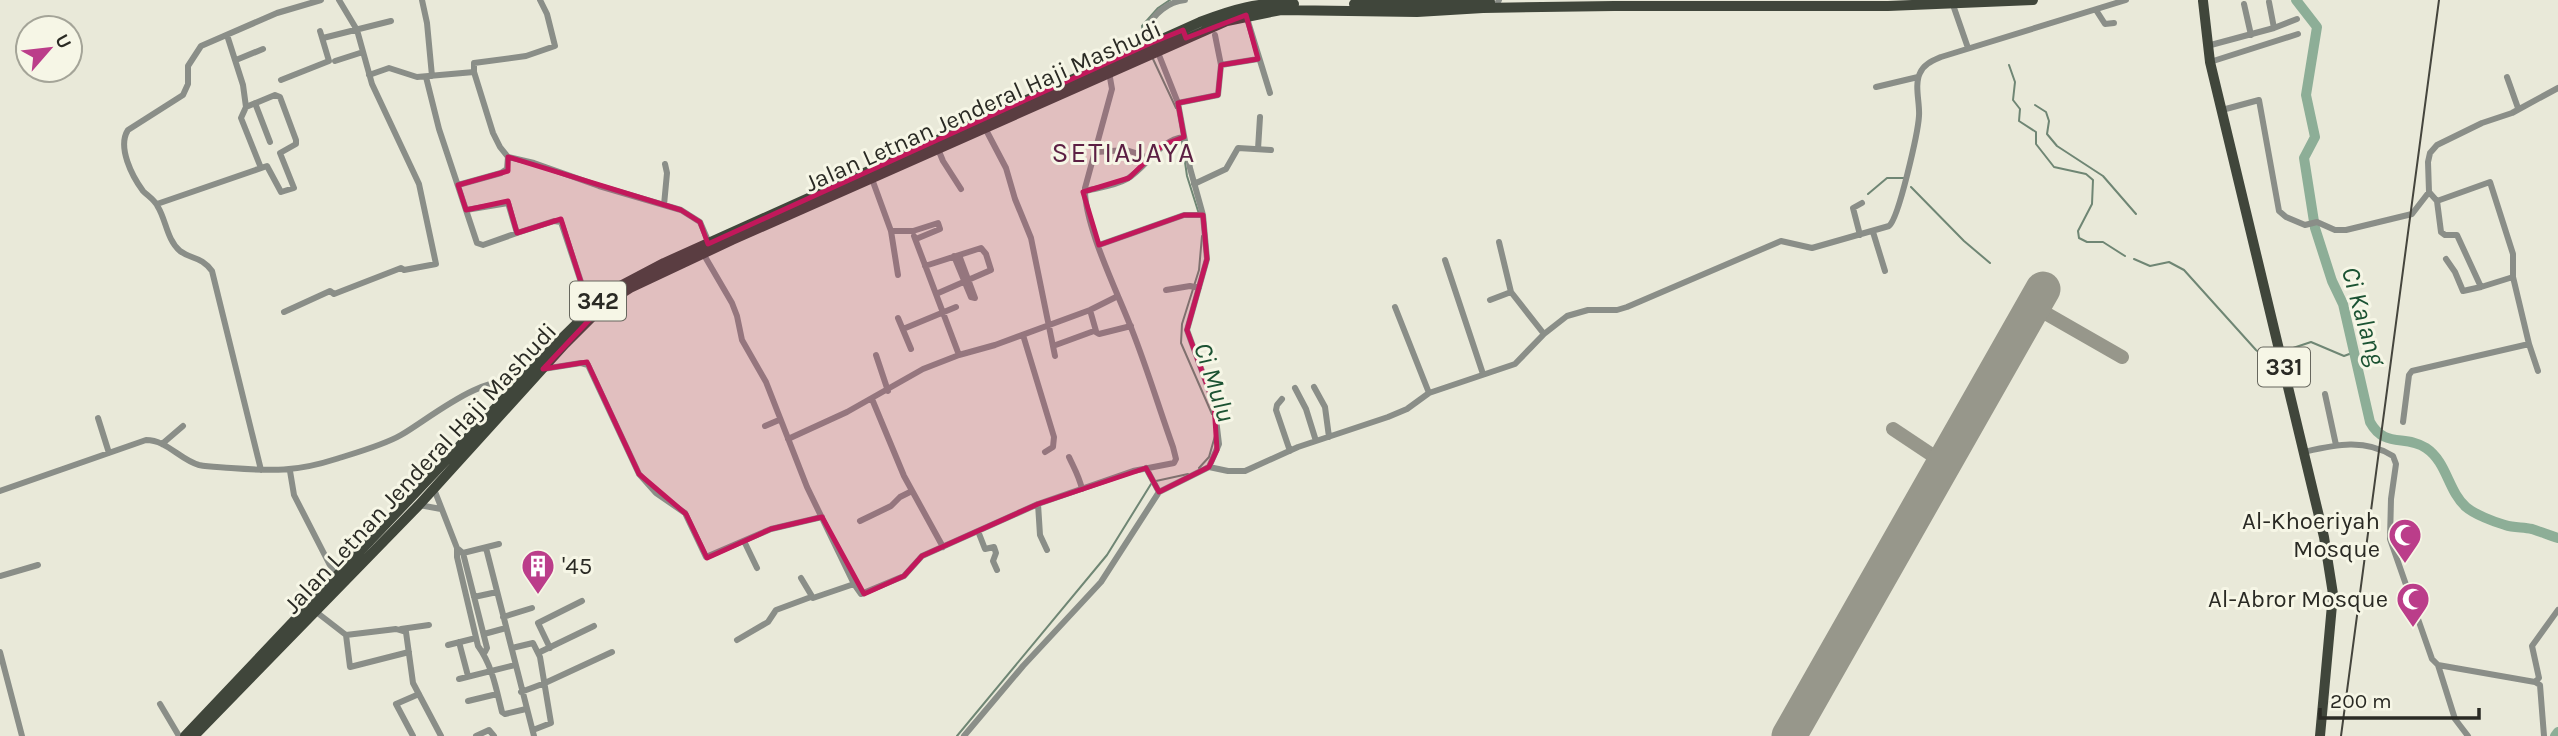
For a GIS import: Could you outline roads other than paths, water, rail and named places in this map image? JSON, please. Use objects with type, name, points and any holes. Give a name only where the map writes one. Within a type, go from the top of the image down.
[{"type":"main road","name":"Jalan Letnan Jenderal Haji Mashudi","points":[[1184,34],[1246,15],[1281,10],[1417,12],[1498,1],[1633,0]]},
{"type":"main road","name":"Jalan Letnan Jenderal Haji Mashudi","points":[[194,736],[419,505],[605,304],[709,243],[1184,34],[1231,10],[1281,3],[1772,5],[2033,0]]},
{"type":"main road","name":"331","points":[[2202,0],[2210,62],[2324,537],[2333,594],[2320,736]]},
{"type":"main road","name":"Jalan Letnan Jenderal Haji Mashudi","points":[[185,736],[590,309],[622,283],[704,255],[1109,72],[1151,48]]},
{"type":"street","points":[[261,470],[212,271],[203,260],[177,248],[157,204],[137,181],[127,160],[125,136],[128,130],[183,94],[188,84],[188,66],[197,50],[277,13],[321,0]]},
{"type":"street","points":[[284,312],[330,291],[334,294],[401,268],[404,270],[436,264],[419,184],[369,75],[357,30],[339,0]]},
{"type":"street","points":[[422,0],[427,23],[429,76],[439,128],[478,244],[483,245],[554,221],[562,224],[590,309]]},
{"type":"street","points":[[540,0],[547,14],[555,46],[526,56],[474,63],[474,72],[500,147],[508,157],[664,205],[696,218],[709,243]]},
{"type":"street","points":[[1185,0],[1169,5],[1152,19],[1147,29],[1151,48],[1178,103],[1182,137],[1201,214],[1207,259],[1194,287],[1186,330],[1214,404],[1219,444],[1209,467]]},
{"type":"street","points":[[964,736],[1023,666],[1101,582],[1158,492],[1209,467],[1245,471],[1316,441],[1388,418],[1407,409],[1429,393],[1501,370],[1519,361],[1544,334],[1567,316],[1588,310],[1617,310],[1628,307],[1781,241],[1812,248],[1873,232],[1894,222],[1920,117],[1918,77],[1922,68],[1968,48],[2126,0]]},
{"type":"street","points":[[1952,2],[1968,48]]},
{"type":"street","points":[[2269,2],[2274,28]]},
{"type":"street","points":[[2245,4],[2251,35]]},
{"type":"street","points":[[2095,10],[2105,24],[2114,23]]},
{"type":"street","points":[[1246,15],[1270,93]]},
{"type":"street","points":[[2207,46],[2251,35],[2297,19]]},
{"type":"street","points":[[281,80],[329,62],[321,35],[357,30],[391,21]]},
{"type":"street","points":[[2210,62],[2298,34]]},
{"type":"street","points":[[227,35],[243,85],[246,107],[241,118],[261,168]]},
{"type":"street","points":[[1178,103],[1218,95],[1221,65],[1215,35]]},
{"type":"street","points":[[236,60],[263,49]]},
{"type":"street","points":[[335,61],[363,52]]},
{"type":"street","points":[[1221,65],[1258,59]]},
{"type":"street","points":[[369,75],[394,68],[417,77],[474,72]]},
{"type":"street","points":[[704,255],[737,316],[742,340],[766,382],[779,420],[822,517],[860,594],[904,576],[919,558],[1038,504],[1174,463],[1176,458],[1131,326],[1099,245],[1085,191],[1101,122],[1112,89],[1109,72]]},
{"type":"street","points":[[1876,87],[1918,77]]},
{"type":"street","points":[[2507,77],[2518,108]]},
{"type":"street","points":[[2482,287],[2459,237],[2441,232],[2437,201],[2430,192],[2428,162],[2434,148],[2558,88]]},
{"type":"street","points":[[157,204],[268,167],[282,193],[294,188],[280,155],[296,143],[282,100],[275,95],[246,107]]},
{"type":"street","points":[[2222,110],[2259,100],[2277,207],[2286,218],[2305,225],[2317,222],[2340,231],[2408,215],[2430,192]]},
{"type":"street","points":[[255,103],[270,142]]},
{"type":"street","points":[[1258,149],[1260,117]]},
{"type":"street","points":[[985,128],[1006,168],[1015,200],[1031,238],[1055,355]]},
{"type":"street","points":[[1085,191],[1129,178],[1163,145],[1182,137]]},
{"type":"street","points":[[938,149],[961,188]]},
{"type":"street","points":[[1195,186],[1228,167],[1236,149],[1271,150]]},
{"type":"street","points":[[1096,152],[1126,150],[1142,155]]},
{"type":"street","points":[[458,185],[500,173],[508,166],[508,157]]},
{"type":"street","points":[[664,205],[667,173],[665,164]]},
{"type":"street","points":[[872,179],[891,231],[898,275]]},
{"type":"street","points":[[2437,201],[2490,182],[2513,254],[2513,277],[2538,371]]},
{"type":"street","points":[[466,210],[508,203],[517,233]]},
{"type":"street","points":[[1860,235],[1853,208],[1862,203]]},
{"type":"street","points":[[1099,245],[1201,214]]},
{"type":"street","points":[[891,231],[913,231],[938,223],[940,229],[936,232],[916,239]]},
{"type":"street","points":[[913,231],[959,355]]},
{"type":"street","points":[[1873,232],[1885,271]]},
{"type":"street","points":[[1499,242],[1510,292],[1544,334]]},
{"type":"street","points":[[925,266],[982,247],[991,266],[991,271],[936,294]]},
{"type":"street","points":[[957,256],[966,281]]},
{"type":"street","points":[[2446,259],[2463,291],[2513,277]]},
{"type":"street","points":[[1445,260],[1483,374]]},
{"type":"street","points":[[1166,290],[1194,287]]},
{"type":"street","points":[[1490,300],[1510,292]]},
{"type":"street","points":[[788,439],[888,391],[907,377],[959,355],[1090,310],[1118,296]]},
{"type":"street","points":[[903,329],[956,307]]},
{"type":"street","points":[[1395,307],[1429,393]]},
{"type":"street","points":[[1090,310],[1099,334],[1131,326]]},
{"type":"street","points":[[898,318],[911,349]]},
{"type":"street","points":[[1053,346],[1096,331]]},
{"type":"street","points":[[1023,335],[1054,437],[1053,447],[1045,452]]},
{"type":"street","points":[[2403,422],[2409,375],[2412,371],[2529,344]]},
{"type":"street","points":[[876,355],[888,391]]},
{"type":"street","points":[[543,369],[581,363],[588,365],[639,474],[656,493],[685,513],[705,556],[710,558],[782,526],[822,517]]},
{"type":"street","points":[[0,491],[146,440],[162,444],[196,464],[289,471],[338,459],[397,437],[449,402],[486,386],[508,382],[520,384]]},
{"type":"street","points":[[1314,387],[1325,407],[1329,437]]},
{"type":"street","points":[[1295,388],[1306,409],[1316,441]]},
{"type":"street","points":[[2325,394],[2336,445]]},
{"type":"street","points":[[872,399],[894,455],[943,547]]},
{"type":"street","points":[[1282,399],[1276,410],[1290,451]]},
{"type":"street","points":[[98,418],[109,453]]},
{"type":"street","points":[[765,426],[779,420]]},
{"type":"street","points":[[162,444],[183,426]]},
{"type":"street","points":[[2304,453],[2336,445],[2363,445],[2391,454],[2395,458],[2390,539],[2427,649],[2438,665],[2455,719],[2468,736]]},
{"type":"street","points":[[1069,457],[1073,469],[1078,472],[1082,489]]},
{"type":"street","points":[[289,471],[294,495],[336,577]]},
{"type":"street","points":[[1148,472],[1158,492]]},
{"type":"street","points":[[434,489],[460,551],[484,634],[487,648],[485,652],[504,713],[526,709]]},
{"type":"street","points":[[860,521],[891,506],[912,491]]},
{"type":"street","points":[[1038,504],[1040,535],[1047,550]]},
{"type":"street","points":[[419,505],[441,509]]},
{"type":"street","points":[[978,531],[985,549],[994,547],[996,553],[993,561],[997,570]]},
{"type":"street","points":[[744,541],[757,568]]},
{"type":"street","points":[[460,551],[499,544]]},
{"type":"street","points":[[486,548],[521,692],[534,733],[551,723],[538,653],[533,643],[512,648]]},
{"type":"street","points":[[460,551],[457,556],[476,638],[480,649],[485,652]]},
{"type":"street","points":[[0,576],[38,565]]},
{"type":"street","points":[[801,578],[811,597]]},
{"type":"street","points":[[737,640],[768,622],[776,610],[854,584]]},
{"type":"street","points":[[474,597],[497,592]]},
{"type":"street","points":[[550,648],[538,623],[582,601]]},
{"type":"street","points":[[503,617],[532,608]]},
{"type":"street","points":[[2535,682],[2539,678],[2532,646],[2558,610]]},
{"type":"street","points":[[315,611],[346,635],[429,625]]},
{"type":"street","points":[[538,653],[594,626]]},
{"type":"street","points":[[484,634],[506,628]]},
{"type":"street","points":[[401,629],[406,632],[413,683],[438,735]]},
{"type":"street","points":[[346,635],[350,667],[409,652]]},
{"type":"street","points":[[448,645],[476,638]]},
{"type":"street","points":[[459,642],[468,676]]},
{"type":"street","points":[[0,652],[22,736]]},
{"type":"street","points":[[521,692],[612,652]]},
{"type":"street","points":[[459,679],[515,665]]},
{"type":"street","points":[[2438,665],[2535,682],[2539,685],[2541,736]]},
{"type":"street","points":[[413,736],[396,704],[419,694]]},
{"type":"street","points":[[468,701],[497,694]]},
{"type":"street","points":[[160,704],[179,736]]},
{"type":"street","points":[[476,736],[486,730],[493,732],[494,736]]},
{"type":"waterway","name":"Ci Mulu","points":[[1144,42],[1142,26],[1158,8],[1170,0]]},
{"type":"waterway","name":"Ci Kalang","points":[[2296,0],[2317,27],[2306,95],[2315,137],[2304,158],[2315,228],[2332,281],[2343,304],[2370,422],[2382,435],[2418,444],[2433,454],[2455,493],[2470,510],[2500,524],[2532,529],[2558,538]]},
{"type":"waterway","name":"Ci Mulu","points":[[1153,59],[1176,108]]},
{"type":"waterway","points":[[2009,65],[2015,82],[2013,100],[2020,109],[2019,121],[2036,132],[2036,144],[2054,167],[2086,174],[2093,180],[2092,204],[2078,231],[2079,238],[2087,242],[2103,242],[2125,256]]},
{"type":"waterway","points":[[2035,105],[2046,112],[2049,121],[2047,134],[2057,146],[2103,176],[2136,214]]},
{"type":"waterway","name":"Ci Mulu","points":[[1182,141],[1187,176],[1199,214]]},
{"type":"waterway","points":[[1868,194],[1887,178],[1904,178]]},
{"type":"waterway","points":[[1911,187],[1964,241],[1990,263]]},
{"type":"waterway","name":"Ci Mulu","points":[[1202,236],[1199,270],[1182,324],[1181,343],[1212,414]]},
{"type":"waterway","points":[[2134,259],[2150,266],[2169,262],[2184,270],[2256,350],[2265,357],[2275,356]]},
{"type":"waterway","points":[[2287,350],[2311,342],[2344,356],[2352,353]]},
{"type":"waterway","name":"Ci Mulu","points":[[1199,468],[1209,457],[1215,436]]},
{"type":"waterway","name":"Ci Mulu","points":[[1156,481],[1188,474]]},
{"type":"waterway","name":"Ci Mulu","points":[[957,736],[1107,555],[1151,484]]},
{"type":"waterway","name":"Ci Kalang","points":[[2555,736],[2558,732]]},
{"type":"railway","points":[[2341,736],[2439,0]]},
{"type":"place","name":"Al-Khoeriyah Mosque","points":[[2405,565]]},
{"type":"place","name":"'45","points":[[538,596]]},
{"type":"place","name":"Al-Abror Mosque","points":[[2413,629]]},
{"type":"district","name":"SETIAJAYA","points":[[1124,152]]}]
